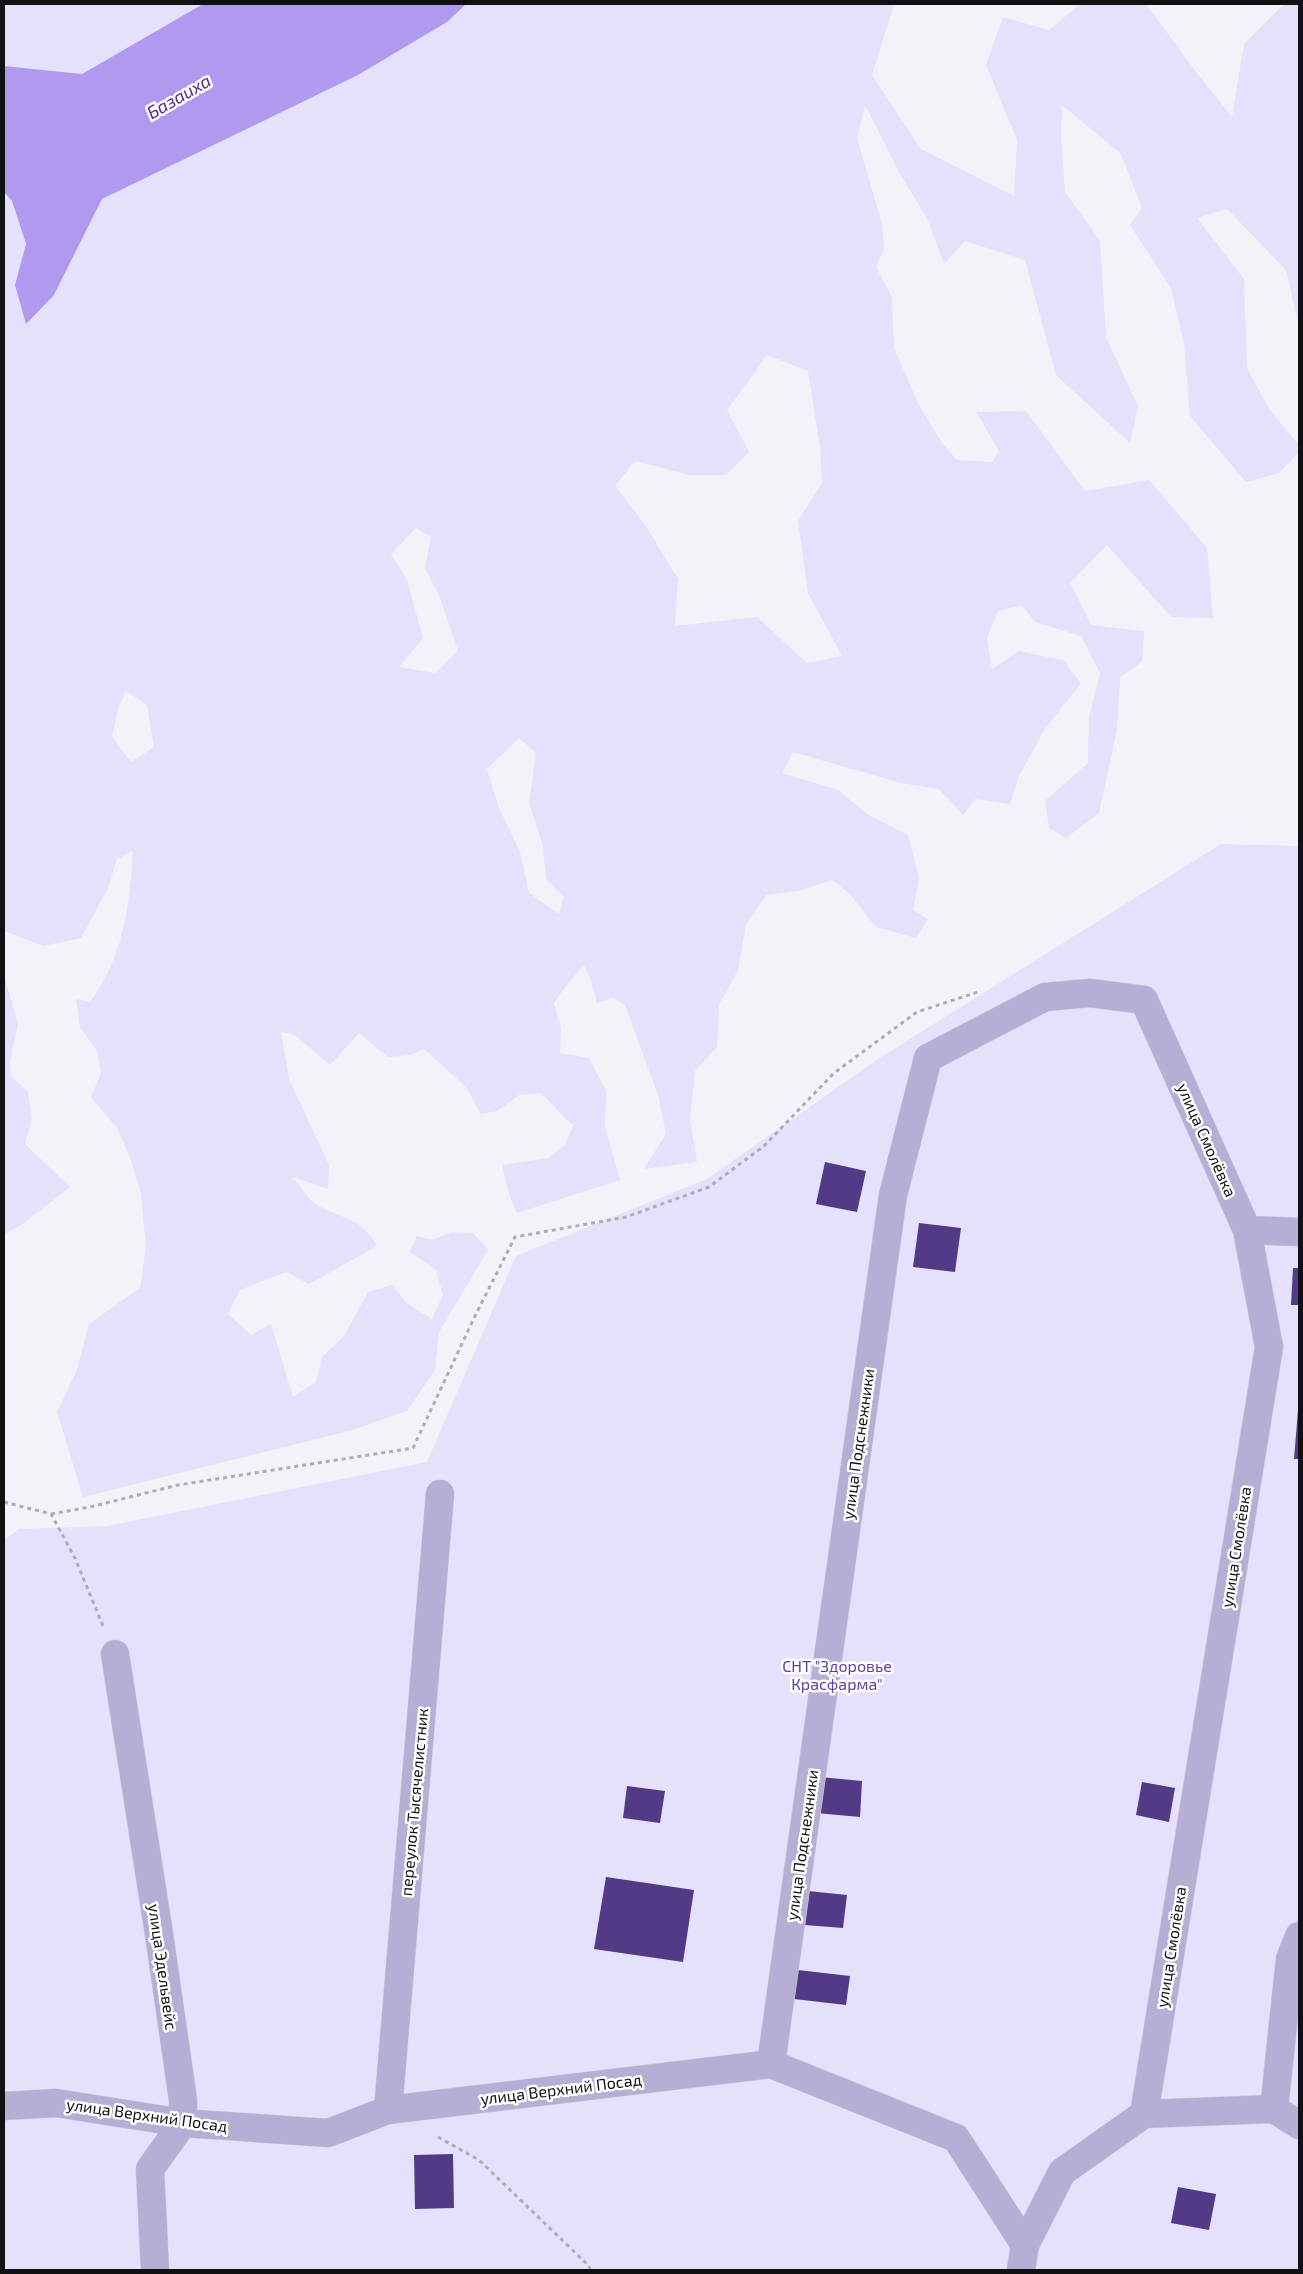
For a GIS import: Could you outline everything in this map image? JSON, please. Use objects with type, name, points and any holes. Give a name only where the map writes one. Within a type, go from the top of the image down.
[{"type":"street","name":"улица Подснежники","points":[[771,2064],[893,1195],[928,1058],[1045,997],[1090,993],[1144,1000]]},
{"type":"street","name":"улица Смолёвка","points":[[1144,1000],[1247,1230],[1269,1347],[1144,2114]]},
{"type":"street","points":[[1247,1230],[1299,1232]]},
{"type":"street","name":"переулок Тысячелистник","points":[[388,2110],[440,1494]]},
{"type":"street","name":"улица Эдельвейс","points":[[114,1654],[159,1934],[183,2100],[183,2123]]},
{"type":"street","points":[[1274,2109],[1290,1958],[1299,1936]]},
{"type":"street","name":"улица Верхний Посад","points":[[4,2106],[56,2102],[183,2123],[328,2132],[388,2110],[771,2064],[956,2138],[1023,2257]]},
{"type":"street","points":[[1023,2257],[1062,2172],[1144,2114],[1274,2109],[1299,2125]]},
{"type":"street","points":[[155,2270],[150,2170],[183,2123]]},
{"type":"path","points":[[4,1502],[51,1514],[90,1507],[178,1485],[414,1448],[475,1316],[515,1237],[626,1217],[709,1186],[764,1146],[834,1073],[917,1012],[987,989]]},
{"type":"path","points":[[51,1514],[75,1558],[114,1654]]},
{"type":"path","points":[[388,2110],[479,2160],[589,2266],[590,2270]]},
{"type":"green space","points":[[4,4],[203,4],[82,74],[4,66]]},
{"type":"green space","points":[[466,4],[894,4],[872,75],[921,149],[1014,196],[1017,140],[986,65],[1003,17],[1049,30],[1080,4],[1146,4],[1232,117],[1244,44],[1284,4],[1299,4],[1299,327],[1286,270],[1227,209],[1197,218],[1244,279],[1247,368],[1269,409],[1299,445],[1299,452],[1279,473],[1246,482],[1190,416],[1184,343],[1171,288],[1130,225],[1142,208],[1121,154],[1062,105],[1061,137],[1065,192],[1100,241],[1106,337],[1138,406],[1130,443],[1056,375],[1025,260],[965,241],[944,264],[927,218],[900,174],[865,105],[857,138],[882,224],[884,249],[876,267],[892,297],[894,348],[919,405],[942,443],[957,460],[992,462],[999,451],[976,412],[1026,411],[1085,491],[1149,480],[1207,548],[1213,618],[1171,617],[1107,545],[1070,583],[1091,625],[1144,631],[1142,662],[1120,677],[1117,730],[1099,813],[1066,838],[1049,828],[1045,801],[1088,763],[1089,717],[1100,673],[1081,636],[1035,622],[1022,605],[998,611],[987,638],[992,669],[1019,651],[1063,660],[1081,683],[1045,729],[1019,776],[1010,804],[975,799],[963,815],[939,789],[901,783],[793,752],[782,773],[838,790],[867,814],[908,835],[919,878],[913,910],[928,919],[916,938],[876,927],[849,893],[832,880],[798,891],[766,895],[746,924],[738,970],[719,1005],[717,1047],[695,1071],[690,1119],[697,1162],[644,1169],[666,1134],[658,1095],[625,1005],[613,998],[597,1003],[584,965],[554,1003],[561,1028],[560,1053],[589,1058],[606,1091],[605,1127],[620,1180],[517,1213],[510,1197],[502,1165],[549,1158],[565,1145],[573,1126],[541,1093],[519,1095],[497,1111],[481,1114],[466,1087],[424,1049],[411,1055],[388,1057],[359,1033],[330,1065],[295,1035],[281,1032],[289,1079],[329,1165],[328,1189],[293,1177],[315,1204],[358,1225],[365,1230],[377,1246],[309,1284],[286,1272],[240,1290],[228,1314],[251,1335],[271,1324],[293,1397],[316,1382],[322,1357],[344,1336],[368,1292],[392,1285],[408,1304],[432,1319],[443,1295],[436,1270],[410,1252],[417,1236],[432,1240],[452,1232],[473,1233],[488,1250],[439,1332],[435,1370],[407,1411],[349,1431],[83,1497],[57,1412],[77,1370],[89,1324],[140,1288],[146,1247],[141,1194],[130,1157],[117,1128],[91,1097],[101,1073],[97,1051],[80,1027],[76,999],[90,1002],[101,985],[117,949],[127,911],[133,851],[117,859],[108,888],[81,938],[43,946],[4,931],[4,192],[12,201],[26,244],[15,285],[54,295],[102,199],[358,75],[446,22]],"holes":[[[767,355],[808,371],[820,447],[822,483],[798,521],[808,593],[842,656],[807,663],[757,617],[675,626],[678,579],[646,526],[615,486],[635,461],[689,475],[726,475],[749,452],[727,410]],[[416,528],[431,537],[425,568],[439,595],[458,650],[436,673],[399,667],[423,638],[407,580],[391,554]],[[126,691],[147,705],[154,747],[131,762],[112,737],[118,708]],[[519,738],[536,753],[529,803],[543,846],[546,879],[564,897],[559,914],[529,893],[520,852],[499,808],[487,769]]]},
{"type":"green space","name":"СНТ \"Здоровье Красфарма\"","points":[[1221,844],[1299,846],[1299,2270],[4,2270],[4,1540],[19,1529],[107,1526],[427,1462],[516,1256],[707,1179],[878,1059]]},
{"type":"green space","points":[[4,975],[18,1024],[10,1061],[11,1077],[28,1091],[32,1118],[25,1144],[70,1187],[21,1225],[4,1234]]},
{"type":"water","name":"Базаиха","points":[[203,4],[466,4],[447,22],[358,75],[102,199],[54,295],[26,324],[15,285],[26,244],[12,201],[4,192],[4,66],[82,74]]},
{"type":"building","points":[[825,1162],[866,1171],[857,1212],[816,1204]]},
{"type":"building","points":[[919,1223],[961,1228],[955,1272],[913,1267]]},
{"type":"building","points":[[1293,1268],[1299,1268],[1299,1305],[1291,1305]]},
{"type":"building","points":[[1298,1410],[1299,1459],[1294,1459]]},
{"type":"building","points":[[820,1777],[862,1781],[860,1817],[816,1813]]},
{"type":"building","points":[[1142,1782],[1175,1788],[1169,1822],[1136,1815]]},
{"type":"building","points":[[627,1786],[665,1791],[660,1823],[623,1818]]},
{"type":"building","points":[[606,1877],[694,1890],[683,1962],[594,1949]]},
{"type":"building","points":[[808,1891],[847,1895],[843,1928],[805,1925]]},
{"type":"building","points":[[798,1970],[850,1976],[846,2005],[794,1999]]},
{"type":"building","points":[[453,2154],[454,2208],[415,2209],[414,2155]]},
{"type":"building","points":[[1178,2187],[1216,2194],[1209,2230],[1171,2223]]}]
